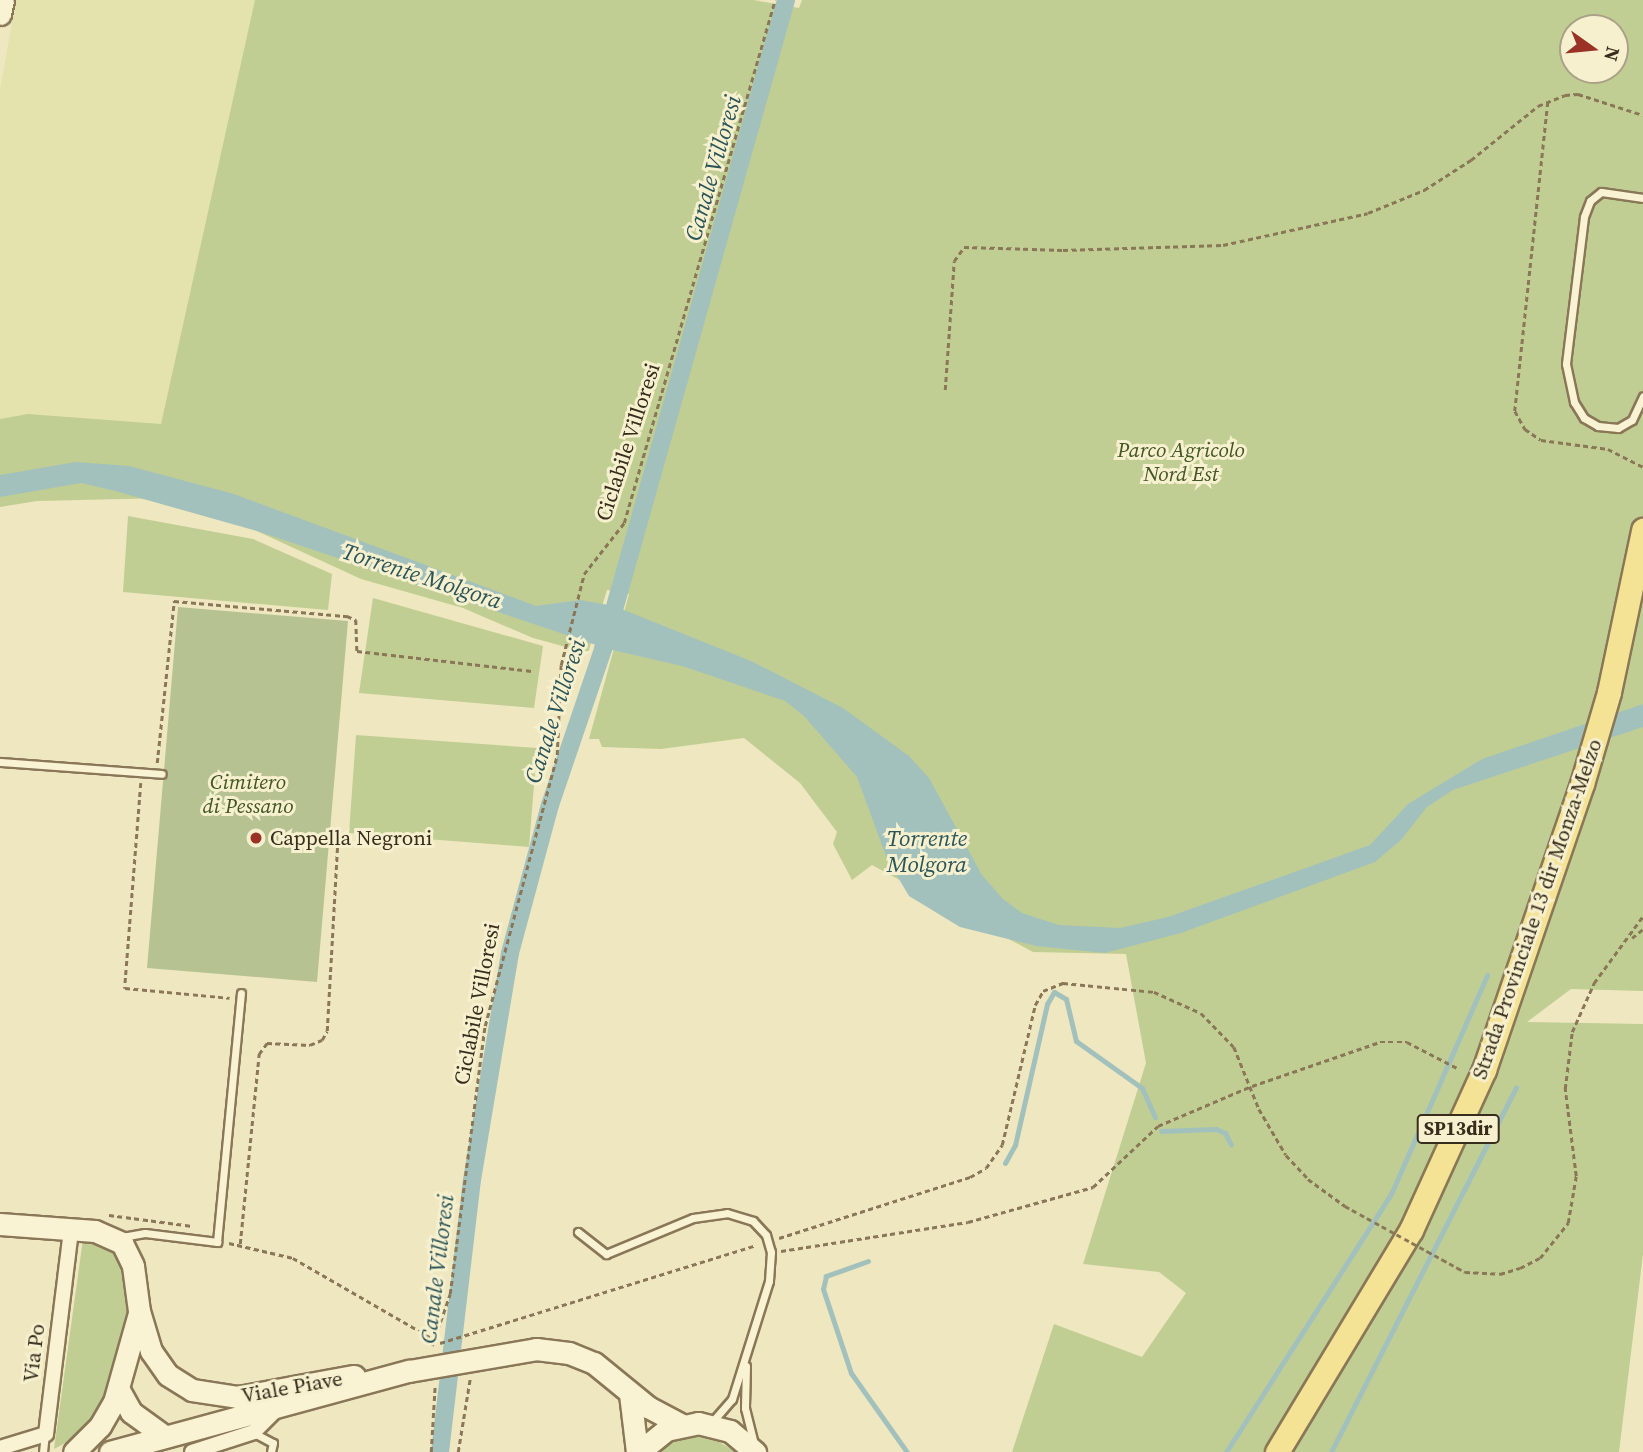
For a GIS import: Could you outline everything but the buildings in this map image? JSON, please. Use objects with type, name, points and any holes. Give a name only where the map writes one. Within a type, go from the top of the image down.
[{"type":"main road","name":"Strada Provinciale 13 dir Monza-Melzo","points":[[1277,1451],[1388,1272],[1465,1114],[1503,1016],[1582,784],[1609,692],[1643,530]]},
{"type":"street","points":[[0,14],[3,0]]},
{"type":"street","points":[[0,1224],[71,1230],[116,1238]]},
{"type":"street","name":"Via Po","points":[[46,1434],[71,1230]]},
{"type":"street","name":"Viale Piave","points":[[116,1238],[133,1266],[139,1311],[151,1351],[163,1370],[203,1394],[238,1397],[274,1388],[408,1371]]},
{"type":"street","name":"Viale Piave","points":[[74,1452],[100,1426],[119,1390],[139,1311]]},
{"type":"street","points":[[110,1452],[408,1371],[445,1353],[468,1358],[536,1349],[569,1353],[603,1368],[631,1394],[682,1425]]},
{"type":"street","points":[[119,1390],[131,1412],[164,1436]]},
{"type":"street","points":[[631,1394],[638,1452]]},
{"type":"street","points":[[192,1452],[254,1432],[278,1408]]},
{"type":"street","points":[[638,1452],[657,1435],[682,1425],[709,1424],[735,1434],[756,1452]]},
{"type":"street","points":[[0,1448],[46,1434]]},
{"type":"lane","points":[[1643,198],[1601,192],[1590,201],[1584,217],[1566,364],[1574,402],[1584,418],[1598,425],[1618,428],[1632,420],[1643,396]]},
{"type":"lane","points":[[0,762],[159,774]]},
{"type":"lane","points":[[116,1238],[145,1233],[217,1242],[241,996]]},
{"type":"lane","points":[[578,1233],[606,1254],[694,1218],[727,1213],[753,1221],[769,1241],[769,1281],[747,1354],[732,1399],[709,1424]]},
{"type":"lane","points":[[747,1354],[745,1408],[756,1452]]},
{"type":"lane","points":[[254,1432],[273,1443],[271,1452]]},
{"type":"lane","points":[[43,1452],[46,1434]]},
{"type":"path","name":"Ciclabile Villoresi","points":[[434,1341],[450,1294],[485,1026],[557,755],[561,666],[584,574],[624,523],[775,0]]},
{"type":"path","points":[[945,390],[954,261],[964,247],[1063,250],[1223,245],[1368,213],[1424,190],[1548,101],[1578,94],[1643,115]]},
{"type":"path","points":[[1548,101],[1515,411],[1525,429],[1541,440],[1608,449],[1643,467]]},
{"type":"path","points":[[159,774],[174,601],[347,616],[356,621],[357,651],[532,671]]},
{"type":"path","points":[[142,773],[125,988],[241,996]]},
{"type":"path","points":[[240,1244],[259,1054],[267,1043],[310,1045],[322,1040],[327,1031],[338,837]]},
{"type":"path","points":[[217,1242],[278,1252],[305,1264],[434,1341],[445,1353],[470,1336],[970,1177],[986,1168],[1002,1145],[1035,1005],[1052,985],[1123,988],[1178,1000],[1219,1028],[1234,1047],[1286,1155],[1308,1179],[1345,1206],[1465,1272],[1500,1274],[1540,1258],[1568,1223],[1576,1176],[1565,1089],[1572,1032],[1594,983],[1643,916]]},
{"type":"path","points":[[1628,940],[1643,929]]},
{"type":"path","points":[[771,1252],[968,1222],[1093,1187],[1149,1131],[1252,1086],[1384,1041],[1407,1042],[1459,1069]]},
{"type":"path","points":[[96,1214],[189,1224],[197,1239]]},
{"type":"path","points":[[458,1452],[468,1358]]},
{"type":"path","points":[[431,1452],[435,1386]]},
{"type":"shaded area","points":[[16,0],[760,0],[618,515],[0,419],[0,90]]},
{"type":"green space","name":"Parco Agricolo Nord Est","points":[[255,0],[753,0],[799,8],[802,0],[1643,0],[1643,991],[1571,989],[1527,1022],[1643,1024],[1643,1254],[1619,1452],[1012,1452],[1054,1324],[1142,1357],[1186,1293],[1159,1272],[1083,1264],[1146,1063],[1126,954],[1033,952],[872,865],[852,880],[833,844],[837,832],[800,783],[744,738],[661,749],[602,747],[599,739],[589,739],[629,594],[607,590],[588,653],[533,638],[463,608],[361,579],[211,510],[166,498],[37,501],[0,507],[0,419],[28,414],[161,424]]},
{"type":"green space","points":[[128,516],[253,539],[332,574],[328,610],[123,592]]},
{"type":"green space","points":[[373,598],[543,646],[534,708],[359,693]]},
{"type":"green space","name":"Cimitero di Pessano","points":[[178,607],[348,621],[317,982],[147,968]]},
{"type":"green space","points":[[356,735],[537,748],[529,847],[349,833]]},
{"type":"green space","points":[[83,1239],[102,1244],[116,1256],[125,1278],[129,1312],[125,1339],[99,1415],[77,1437],[54,1449]]},
{"type":"green space","points":[[698,1437],[719,1442],[736,1452],[658,1452],[676,1441]]},
{"type":"water","name":"Torrente Molgora","points":[[76,462],[129,466],[234,494],[536,606],[580,600],[614,606],[751,661],[843,708],[909,756],[929,778],[982,875],[1003,899],[1022,913],[1059,925],[1120,928],[1168,917],[1370,845],[1408,804],[1482,759],[1643,704],[1643,727],[1453,790],[1427,807],[1401,840],[1375,862],[1181,933],[1105,953],[1036,946],[960,927],[909,896],[887,859],[857,777],[804,716],[785,701],[682,666],[608,649],[257,531],[115,491],[81,483],[0,497],[0,475]]},
{"type":"waterway","name":"Canale Villoresi","points":[[440,1452],[472,1180],[510,953],[550,805],[603,649],[786,0]]},
{"type":"waterway","points":[[1226,1452],[1391,1194],[1487,975]]},
{"type":"waterway","points":[[1005,1163],[1015,1145],[1047,1004],[1054,992],[1066,999],[1076,1041],[1142,1088],[1155,1117]]},
{"type":"waterway","points":[[1331,1452],[1516,1087]]},
{"type":"waterway","points":[[1161,1131],[1216,1129],[1225,1133],[1231,1145]]},
{"type":"waterway","points":[[868,1261],[826,1276],[823,1289],[851,1373],[907,1452]]},
{"type":"place","name":"Cappella Negroni","points":[[256,838]]}]
